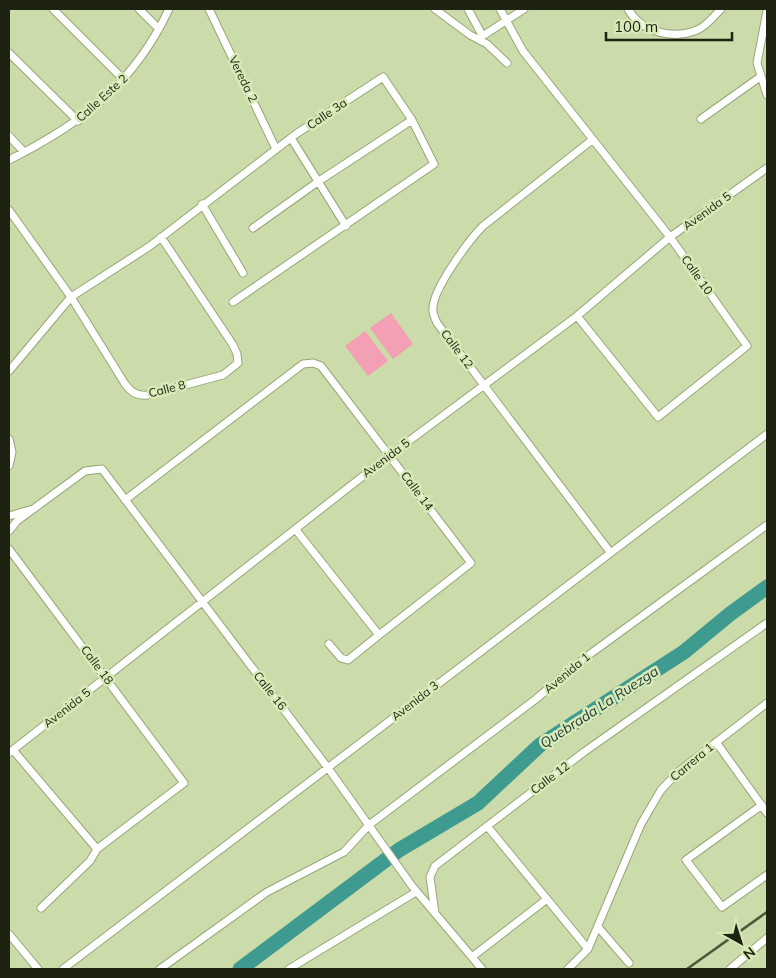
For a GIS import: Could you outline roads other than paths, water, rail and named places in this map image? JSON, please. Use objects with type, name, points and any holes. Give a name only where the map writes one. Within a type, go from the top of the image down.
[{"type":"street","points":[[52,9],[124,80]]},
{"type":"street","points":[[139,9],[159,29]]},
{"type":"street","name":"Calle Este 2","points":[[9,160],[78,121],[124,80],[159,29],[168,9]]},
{"type":"street","name":"Vereda 2","points":[[209,9],[276,149]]},
{"type":"street","points":[[435,9],[480,37],[507,63]]},
{"type":"street","points":[[468,9],[480,37]]},
{"type":"street","name":"Calle 10","points":[[500,9],[523,51],[670,237],[747,346],[658,417],[577,316]]},
{"type":"street","points":[[480,37],[524,9]]},
{"type":"street","points":[[628,9],[647,28],[664,35],[673,35],[699,30],[721,9]]},
{"type":"street","points":[[767,11],[758,49],[760,78],[767,95]]},
{"type":"street","points":[[758,49],[767,47]]},
{"type":"street","points":[[9,53],[78,121]]},
{"type":"street","name":"Calle 3a","points":[[9,372],[71,297],[161,238],[202,204],[291,138],[383,76],[412,120],[434,164],[233,302]]},
{"type":"street","points":[[701,119],[760,78]]},
{"type":"street","points":[[253,228],[319,181],[412,120]]},
{"type":"street","points":[[9,136],[24,152]]},
{"type":"street","points":[[291,138],[346,226]]},
{"type":"street","name":"Calle 12","points":[[592,140],[482,226],[469,240],[435,297],[432,309],[437,323],[610,552]]},
{"type":"street","name":"Avenida 5","points":[[11,752],[390,455],[577,316],[670,237],[767,168]]},
{"type":"street","points":[[202,204],[243,273]]},
{"type":"street","name":"Calle 8","points":[[9,210],[71,297],[132,393],[148,395],[223,375],[233,369],[238,363],[233,345],[161,238]]},
{"type":"street","name":"Calle 14","points":[[125,500],[303,364],[313,363],[321,366],[471,563],[379,634]]},
{"type":"street","name":"Avenida 3","points":[[63,969],[767,434]]},
{"type":"street","points":[[9,439],[12,452],[9,466]]},
{"type":"street","name":"Calle 16","points":[[36,508],[85,470],[102,470],[328,768],[414,889],[435,913]]},
{"type":"street","points":[[9,516],[36,508]]},
{"type":"street","points":[[9,531],[17,521],[36,508]]},
{"type":"street","name":"Avenida 1","points":[[160,969],[266,892],[344,852],[369,825],[536,699],[586,657],[767,525]]},
{"type":"street","points":[[296,530],[379,634],[348,660],[341,658],[329,644]]},
{"type":"street","name":"Calle 18","points":[[9,549],[184,783],[97,849]]},
{"type":"street","name":"Calle 12","points":[[435,913],[430,877],[435,866],[584,752],[767,623]]},
{"type":"street","name":"Carrera 1","points":[[598,927],[623,865],[650,806],[661,790],[679,771],[767,703]]},
{"type":"street","points":[[716,742],[767,813]]},
{"type":"street","points":[[11,752],[97,849],[90,861],[41,908]]},
{"type":"street","points":[[762,805],[686,860],[722,907],[767,875]]},
{"type":"street","points":[[487,826],[588,949]]},
{"type":"street","points":[[288,969],[414,889]]},
{"type":"street","points":[[472,957],[546,899]]},
{"type":"street","points":[[435,913],[472,957],[478,968]]},
{"type":"street","points":[[568,969],[588,949],[598,927],[628,962]]},
{"type":"street","points":[[9,934],[38,969]]},
{"type":"street","points":[[730,969],[767,938]]},
{"type":"waterway","name":"Quebrada La Ruezga","points":[[240,969],[399,850],[478,803],[540,745],[684,652],[730,614],[767,587]]},
{"type":"railway","points":[[687,969],[767,912]]}]
